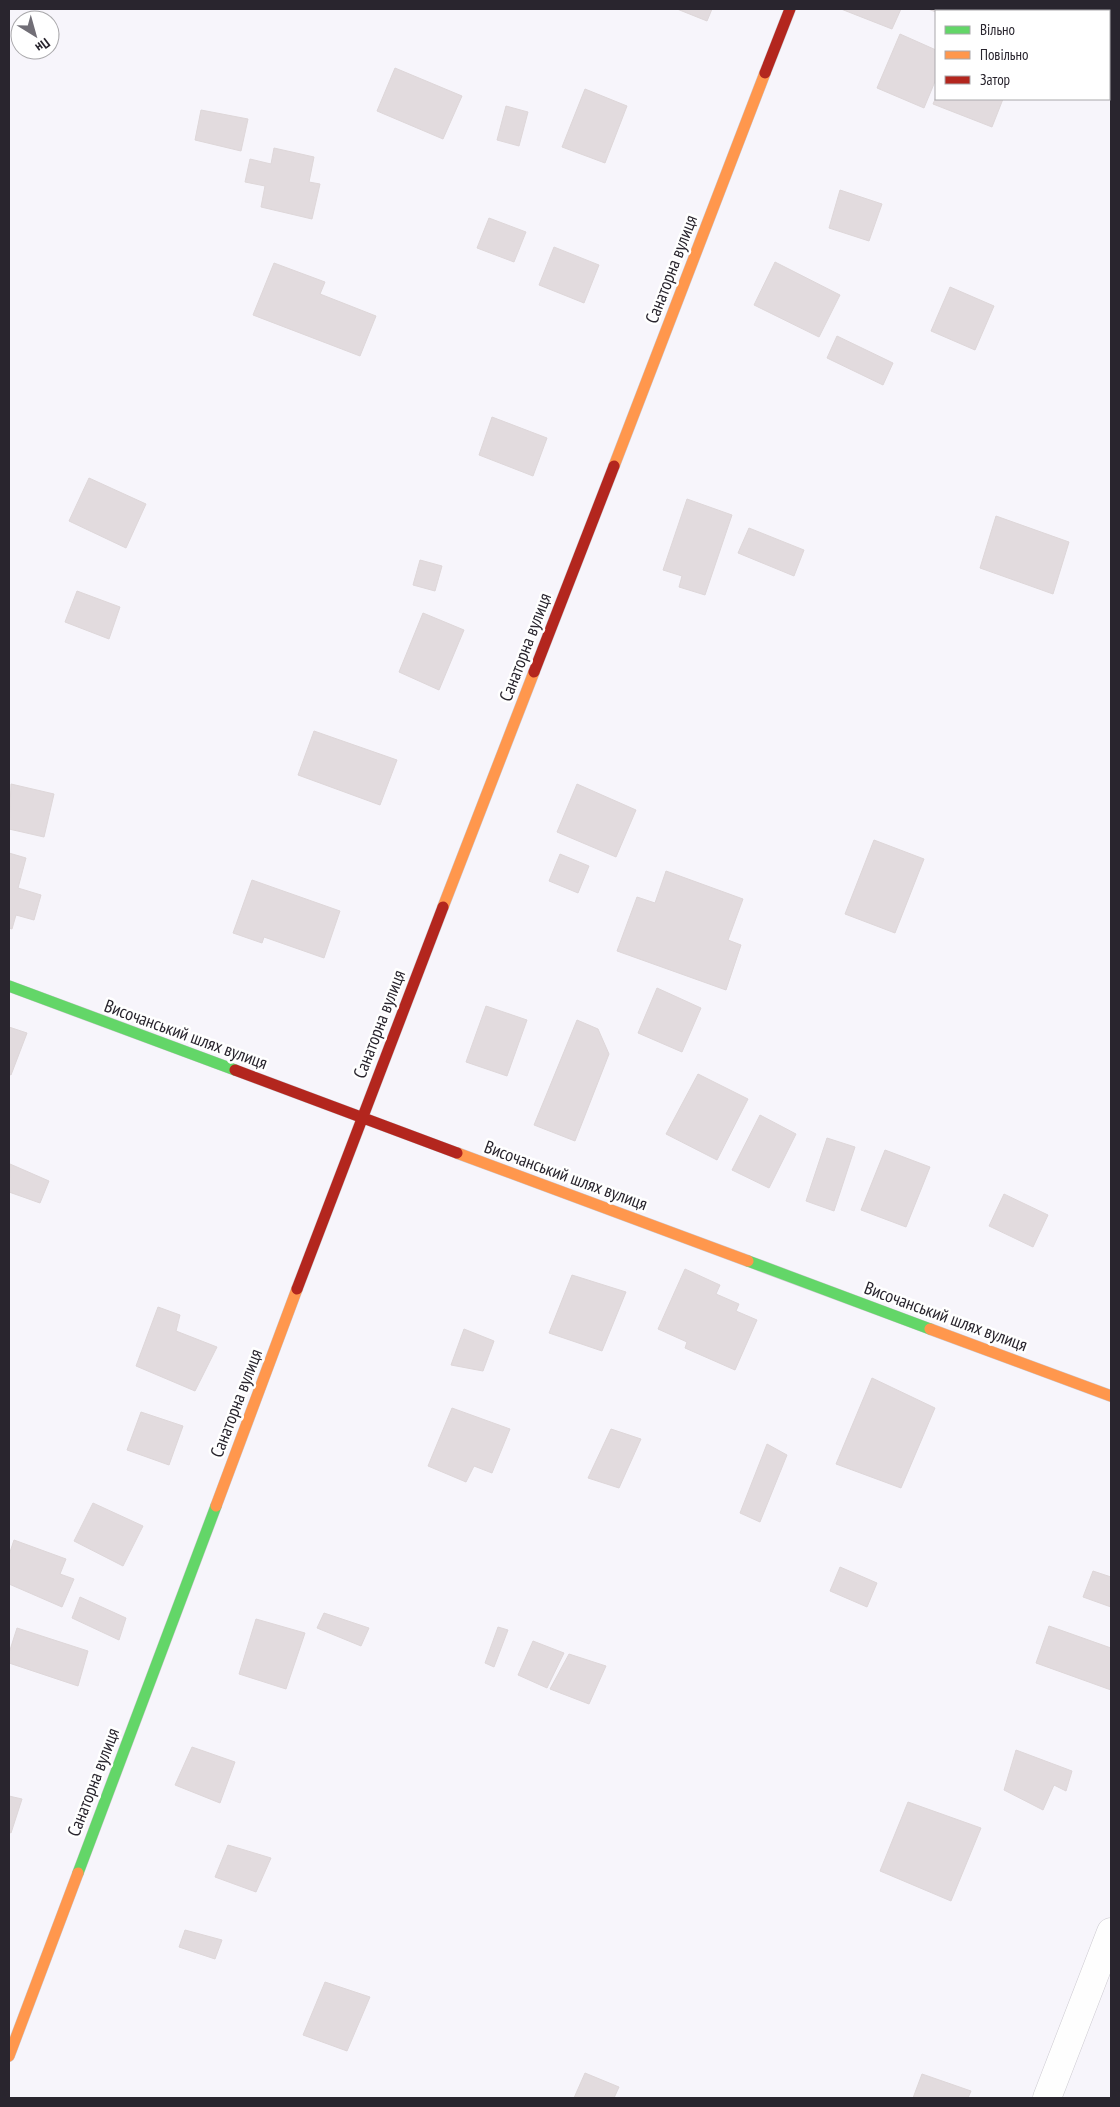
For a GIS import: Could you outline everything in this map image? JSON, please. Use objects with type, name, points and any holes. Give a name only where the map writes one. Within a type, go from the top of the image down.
[{"type":"street","name":"Санаторна вулиця","points":[[9,2056],[362,1118],[790,9]]},
{"type":"street","name":"Височанський шлях вулиця","points":[[9,986],[1111,1396]]},
{"type":"street","points":[[1047,2098],[1111,1932]]},
{"type":"building","points":[[677,9],[712,9],[707,21]]},
{"type":"building","points":[[841,9],[901,9],[892,29]]},
{"type":"building","points":[[928,9],[1003,9],[935,10],[935,12]]},
{"type":"building","points":[[900,34],[935,50],[935,81],[924,108],[877,88]]},
{"type":"building","points":[[395,68],[462,96],[443,139],[377,111]]},
{"type":"building","points":[[585,89],[627,106],[605,163],[562,147]]},
{"type":"building","points":[[935,99],[1003,100],[992,127],[933,104]]},
{"type":"building","points":[[506,106],[528,112],[519,146],[497,140]]},
{"type":"building","points":[[201,110],[248,119],[241,151],[195,140]]},
{"type":"building","points":[[274,148],[314,157],[309,182],[320,184],[312,219],[261,207],[265,186],[245,182],[250,159],[271,164]]},
{"type":"building","points":[[840,190],[882,204],[869,241],[829,228]]},
{"type":"building","points":[[489,218],[526,232],[514,262],[477,248]]},
{"type":"building","points":[[554,247],[599,265],[584,303],[539,285]]},
{"type":"building","points":[[775,262],[840,295],[819,337],[754,305]]},
{"type":"building","points":[[274,263],[325,282],[320,294],[376,316],[360,356],[253,315]]},
{"type":"building","points":[[950,287],[994,306],[975,350],[931,331]]},
{"type":"building","points":[[837,336],[893,363],[883,385],[827,358]]},
{"type":"building","points":[[492,417],[547,438],[533,476],[479,455]]},
{"type":"building","points":[[89,478],[146,504],[126,548],[69,521]]},
{"type":"building","points":[[687,499],[732,515],[705,595],[679,587],[682,576],[663,570]]},
{"type":"building","points":[[996,516],[1069,542],[1053,594],[980,568]]},
{"type":"building","points":[[749,528],[804,550],[794,576],[738,553]]},
{"type":"building","points":[[420,560],[442,566],[435,591],[413,585]]},
{"type":"building","points":[[77,591],[120,607],[109,639],[65,622]]},
{"type":"building","points":[[423,613],[464,630],[439,690],[399,672]]},
{"type":"building","points":[[314,731],[397,760],[380,805],[298,775]]},
{"type":"building","points":[[11,784],[54,794],[44,837],[9,829]]},
{"type":"building","points":[[577,784],[636,810],[616,857],[557,832]]},
{"type":"building","points":[[874,840],[924,859],[895,933],[845,914]]},
{"type":"building","points":[[9,853],[26,858],[18,888],[41,895],[34,920],[16,915],[12,929],[9,928]]},
{"type":"building","points":[[560,854],[589,866],[578,893],[549,881]]},
{"type":"building","points":[[666,871],[743,899],[728,940],[741,945],[726,990],[617,951],[637,897],[655,903]]},
{"type":"building","points":[[252,880],[340,911],[324,958],[264,937],[262,943],[233,933]]},
{"type":"building","points":[[657,988],[701,1008],[682,1052],[638,1033]]},
{"type":"building","points":[[486,1006],[527,1020],[507,1076],[466,1062]]},
{"type":"building","points":[[577,1020],[598,1029],[609,1054],[575,1141],[534,1125]]},
{"type":"building","points":[[9,1027],[27,1033],[11,1075],[9,1074]]},
{"type":"building","points":[[698,1074],[748,1099],[717,1160],[666,1134]]},
{"type":"building","points":[[760,1115],[796,1134],[769,1188],[732,1170]]},
{"type":"building","points":[[827,1138],[855,1147],[834,1211],[806,1201]]},
{"type":"building","points":[[885,1150],[930,1167],[906,1227],[861,1210]]},
{"type":"building","points":[[10,1164],[49,1181],[40,1203],[9,1192]]},
{"type":"building","points":[[1004,1194],[1048,1215],[1033,1247],[989,1226]]},
{"type":"building","points":[[685,1269],[720,1285],[716,1294],[739,1304],[736,1311],[757,1320],[735,1370],[685,1348],[687,1342],[658,1329]]},
{"type":"building","points":[[572,1275],[626,1292],[602,1351],[549,1333]]},
{"type":"building","points":[[158,1307],[180,1315],[176,1331],[217,1347],[195,1391],[136,1366]]},
{"type":"building","points":[[464,1329],[494,1341],[483,1371],[451,1365]]},
{"type":"building","points":[[872,1378],[935,1408],[901,1488],[836,1464]]},
{"type":"building","points":[[452,1408],[510,1429],[492,1473],[474,1466],[466,1482],[428,1466]]},
{"type":"building","points":[[141,1412],[183,1426],[169,1465],[127,1450]]},
{"type":"building","points":[[611,1429],[641,1439],[619,1488],[588,1478]]},
{"type":"building","points":[[767,1444],[787,1455],[760,1522],[740,1513]]},
{"type":"building","points":[[93,1503],[143,1526],[123,1566],[74,1541]]},
{"type":"building","points":[[14,1540],[66,1559],[60,1574],[74,1579],[62,1607],[9,1584],[9,1555]]},
{"type":"building","points":[[840,1567],[877,1583],[867,1607],[830,1591]]},
{"type":"building","points":[[1093,1571],[1111,1577],[1111,1607],[1083,1597]]},
{"type":"building","points":[[80,1597],[126,1618],[119,1640],[72,1618]]},
{"type":"building","points":[[324,1613],[369,1628],[361,1646],[317,1628]]},
{"type":"building","points":[[256,1619],[305,1633],[286,1689],[239,1674]]},
{"type":"building","points":[[1049,1626],[1111,1648],[1111,1690],[1036,1663]]},
{"type":"building","points":[[498,1627],[508,1630],[494,1667],[485,1663]]},
{"type":"building","points":[[17,1628],[88,1651],[78,1686],[9,1663],[9,1653]]},
{"type":"building","points":[[533,1641],[564,1653],[547,1688],[518,1675]]},
{"type":"building","points":[[569,1654],[606,1666],[589,1704],[550,1689]]},
{"type":"building","points":[[192,1747],[235,1762],[220,1803],[175,1785]]},
{"type":"building","points":[[1016,1750],[1072,1771],[1066,1791],[1054,1785],[1043,1810],[1004,1790]]},
{"type":"building","points":[[9,1796],[22,1799],[11,1833],[9,1832]]},
{"type":"building","points":[[908,1802],[981,1828],[951,1901],[880,1871]]},
{"type":"building","points":[[228,1845],[271,1858],[256,1892],[215,1877]]},
{"type":"building","points":[[185,1930],[222,1940],[215,1959],[179,1947]]},
{"type":"building","points":[[325,1982],[370,1997],[347,2051],[303,2035]]},
{"type":"building","points":[[585,2073],[619,2087],[614,2098],[574,2098]]},
{"type":"building","points":[[922,2074],[971,2091],[968,2098],[913,2098]]},
{"type":"traffic: fast","points":[[9,986],[235,1070]]},
{"type":"traffic: fast","points":[[748,1261],[930,1329]]},
{"type":"traffic: fast","points":[[78,1873],[216,1506]]},
{"type":"traffic: slow","points":[[614,466],[765,73]]},
{"type":"traffic: slow","points":[[443,907],[534,672]]},
{"type":"traffic: slow","points":[[457,1153],[748,1261]]},
{"type":"traffic: slow","points":[[216,1506],[297,1289]]},
{"type":"traffic: slow","points":[[930,1329],[1111,1396]]},
{"type":"traffic: slow","points":[[9,2056],[78,1873]]},
{"type":"traffic: jam","points":[[765,73],[790,9]]},
{"type":"traffic: jam","points":[[534,672],[614,466]]},
{"type":"traffic: jam","points":[[297,1289],[443,907]]},
{"type":"traffic: jam","points":[[235,1070],[457,1153]]}]
